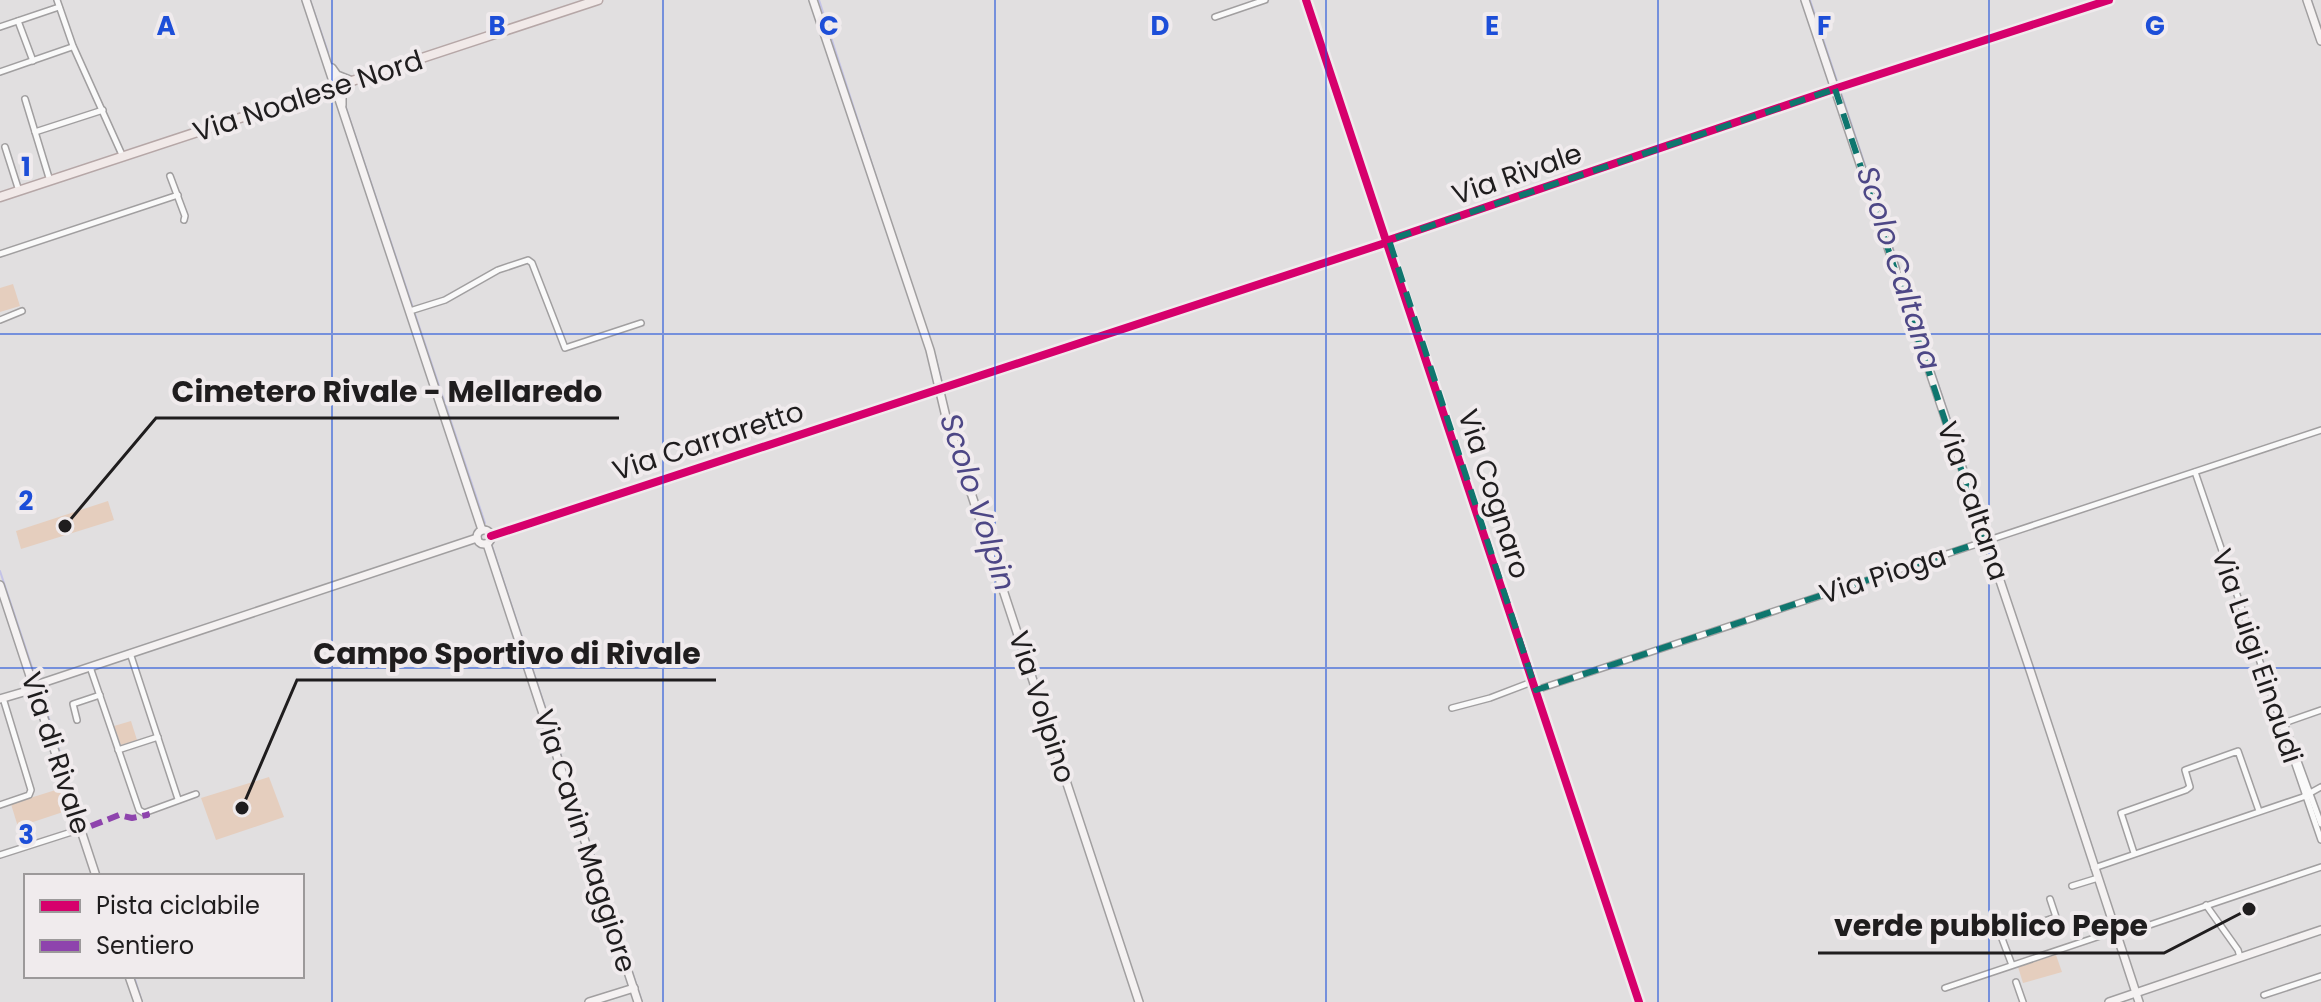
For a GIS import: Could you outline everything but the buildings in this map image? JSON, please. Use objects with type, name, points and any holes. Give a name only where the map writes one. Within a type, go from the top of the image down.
[{"type":"main road","name":"Via Noalese Nord","points":[[0,197],[598,0]]},
{"type":"street","points":[[306,0],[413,310],[482,530]]},
{"type":"street","name":"Via Volpino","points":[[813,0],[930,350],[950,431],[1139,1002]]},
{"type":"street","points":[[1215,17],[1265,0]]},
{"type":"street","name":"Via Cognaro","points":[[1306,0],[1639,1002]]},
{"type":"street","name":"Via Caltana","points":[[1805,0],[1838,88],[2139,1002]]},
{"type":"street","name":"Via Rivale","points":[[941,387],[2109,0]]},
{"type":"street","points":[[2307,0],[2321,41]]},
{"type":"street","points":[[0,27],[58,3],[73,46],[123,157]]},
{"type":"street","points":[[18,21],[33,61]]},
{"type":"street","points":[[0,72],[73,46]]},
{"type":"street","points":[[328,63],[337,75],[352,81],[342,95],[342,107]]},
{"type":"street","points":[[337,75],[336,87],[342,95]]},
{"type":"street","points":[[25,99],[50,181]]},
{"type":"street","points":[[35,132],[103,110]]},
{"type":"street","points":[[5,147],[19,191]]},
{"type":"street","points":[[170,176],[184,220]]},
{"type":"street","points":[[0,254],[178,195]]},
{"type":"street","points":[[413,310],[445,300],[498,270],[528,260],[532,263],[565,348],[641,323]]},
{"type":"street","points":[[0,320],[22,311]]},
{"type":"street","name":"Via Carraretto","points":[[489,540],[941,387]]},
{"type":"street","name":"Via Pioga","points":[[1452,708],[1535,686],[2321,430]]},
{"type":"street","name":"Via Luigi Einaudi","points":[[2195,472],[2321,840]]},
{"type":"street","points":[[0,805],[31,793],[1,699],[477,538],[482,530]]},
{"type":"street","points":[[477,538],[481,543],[489,540],[488,531],[482,530]]},
{"type":"street","name":"Via Cavin Maggiore","points":[[489,540],[638,1002]]},
{"type":"street","name":"Via di Rivale","points":[[0,585],[95,874]]},
{"type":"street","points":[[130,653],[178,799]]},
{"type":"street","points":[[90,667],[140,812],[196,794]]},
{"type":"street","points":[[77,720],[73,704],[100,695]]},
{"type":"street","points":[[2282,724],[2321,710]]},
{"type":"street","points":[[118,750],[158,737]]},
{"type":"street","points":[[2134,853],[2121,813],[2186,790],[2190,787],[2185,770],[2238,751],[2259,811]]},
{"type":"street","points":[[2094,868],[2321,787]]},
{"type":"street","name":"Via Luigi Einaudi","points":[[2307,794],[2321,824]]},
{"type":"street","points":[[0,855],[81,829]]},
{"type":"street","points":[[1945,988],[2321,867]]},
{"type":"street","points":[[2072,886],[2098,878]]},
{"type":"street","points":[[2012,965],[2001,936],[2056,917],[2050,899]]},
{"type":"street","points":[[2206,905],[2240,957]]},
{"type":"street","points":[[2109,1002],[2321,930]]},
{"type":"street","points":[[2264,995],[2321,976]]},
{"type":"street","points":[[130,978],[138,1002]]},
{"type":"street","points":[[2016,982],[2023,1002]]},
{"type":"street","points":[[589,1002],[634,988]]},
{"type":"highlighted area","points":[[1835,89],[1985,541],[1536,690],[1389,240]]},
{"type":"shaded area","points":[[13,284],[20,306],[0,312],[0,288]]},
{"type":"shaded area","points":[[108,501],[114,520],[21,549],[16,531]]},
{"type":"shaded area","points":[[131,721],[137,740],[121,745],[114,726]]},
{"type":"shaded area","points":[[269,777],[284,817],[216,840],[201,798]]},
{"type":"shaded area","points":[[62,788],[69,810],[18,827],[11,804]]},
{"type":"shaded area","points":[[2056,955],[2062,972],[2023,983],[2018,967]]},
{"type":"waterway","points":[[310,0],[328,52]]},
{"type":"waterway","name":"Scolo Volpin","points":[[819,0],[901,254]]},
{"type":"waterway","points":[[1311,0],[1390,236]]},
{"type":"waterway","name":"Scolo Caltana","points":[[1810,0],[1984,522]]},
{"type":"waterway","points":[[2311,0],[2314,10]]},
{"type":"waterway","points":[[345,105],[485,523]]},
{"type":"waterway","points":[[1392,243],[1538,685]]},
{"type":"waterway","name":"Scolo Volpin","points":[[935,355],[942,383]]},
{"type":"waterway","name":"Scolo Caltana","points":[[1991,543],[2094,853]]},
{"type":"waterway","points":[[492,546],[642,1002]]},
{"type":"waterway","points":[[0,571],[37,682]]},
{"type":"waterway","points":[[39,688],[75,798]]},
{"type":"waterway","points":[[1540,692],[1643,1002]]},
{"type":"waterway","points":[[135,978],[142,1002]]},
{"type":"marked path","points":[[91,826],[119,815],[132,818],[147,815],[146,812]]},
{"type":"cycle path","points":[[1306,0],[1639,1002]]},
{"type":"cycle path","points":[[491,536],[1385,243],[1837,88],[2109,0]]},
{"type":"place","name":"Cimetero Rivale - Mellaredo","points":[[65,526]]},
{"type":"place","name":"Campo Sportivo di Rivale","points":[[242,808]]},
{"type":"place","name":"verde pubblico Pepe","points":[[2249,909]]}]
